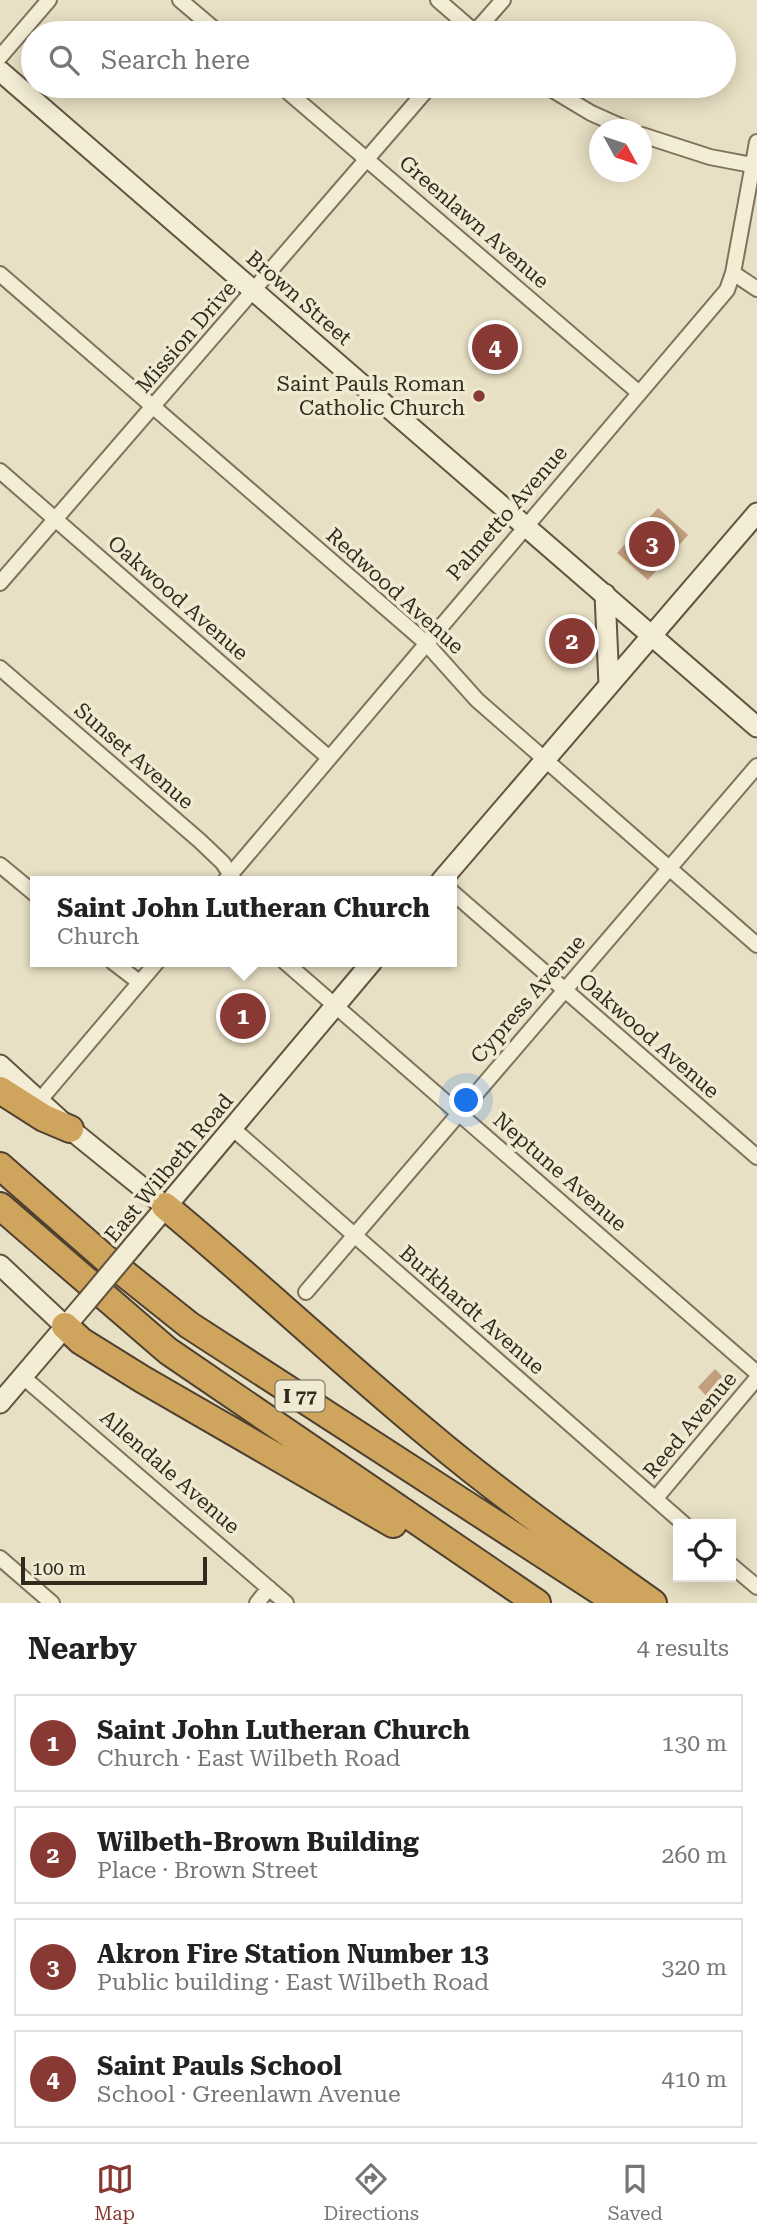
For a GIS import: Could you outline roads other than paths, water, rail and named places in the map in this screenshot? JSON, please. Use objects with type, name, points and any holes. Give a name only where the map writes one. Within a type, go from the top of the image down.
[{"type":"highway","points":[[0,1090],[44,1118],[70,1129]]},
{"type":"highway","name":"I 77","points":[[0,1166],[105,1258],[189,1325],[618,1603]]},
{"type":"highway","name":"I 77","points":[[0,1206],[168,1351],[537,1603]]},
{"type":"highway","points":[[165,1206],[258,1283],[428,1434],[512,1501],[653,1603]]},
{"type":"highway","points":[[65,1326],[81,1341],[142,1379],[295,1465],[519,1601],[528,1603]]},
{"type":"main road","name":"Brown Street","points":[[0,71],[21,89]]},
{"type":"main road","name":"Brown Street","points":[[31,98],[757,727]]},
{"type":"main road","points":[[445,876],[757,513]]},
{"type":"main road","points":[[605,594],[609,685]]},
{"type":"main road","name":"East Wilbeth Road","points":[[0,1403],[368,967]]},
{"type":"main road","points":[[0,1065],[70,1129],[165,1206]]},
{"type":"main road","points":[[0,1265],[65,1326]]},
{"type":"street","points":[[31,21],[49,0]]},
{"type":"street","points":[[180,0],[205,21]]},
{"type":"street","points":[[438,0],[462,21]]},
{"type":"street","points":[[485,21],[503,0]]},
{"type":"street","points":[[0,57],[21,33]]},
{"type":"street","name":"Greenlawn Avenue","points":[[295,98],[638,392]]},
{"type":"street","name":"Mission Drive","points":[[0,583],[420,98]]},
{"type":"street","points":[[566,98],[604,119]]},
{"type":"street","points":[[652,138],[710,157],[755,166]]},
{"type":"street","name":"Palmetto Avenue","points":[[232,876],[328,757],[395,682],[524,524],[727,290],[733,274],[755,166],[757,142]]},
{"type":"street","name":"Redwood Avenue","points":[[0,274],[425,642],[477,699],[757,945]]},
{"type":"street","points":[[733,274],[757,289]]},
{"type":"street","name":"Oakwood Avenue","points":[[0,471],[328,757]]},
{"type":"street","name":"Sunset Avenue","points":[[0,668],[200,841],[228,876]]},
{"type":"street","name":"Cypress Avenue","points":[[306,1292],[458,1111],[757,766]]},
{"type":"street","points":[[0,865],[30,890]]},
{"type":"street","name":"Oakwood Avenue","points":[[457,896],[757,1157]]},
{"type":"street","points":[[120,967],[139,982]]},
{"type":"street","points":[[40,1100],[152,967]]},
{"type":"street","points":[[291,967],[336,1004]]},
{"type":"street","name":"Neptune Avenue","points":[[336,1004],[757,1373]]},
{"type":"street","name":"Burkhardt Avenue","points":[[231,1127],[679,1519]]},
{"type":"street","name":"Allendale Avenue","points":[[23,1377],[286,1603]]},
{"type":"street","name":"Reed Avenue","points":[[656,1498],[757,1378]]},
{"type":"street","points":[[0,1558],[52,1603]]},
{"type":"street","points":[[736,1569],[757,1587]]},
{"type":"street","points":[[257,1603],[269,1588]]},
{"type":"place","name":"Saint Pauls School","points":[[495,347]]},
{"type":"place","name":"Saint Pauls Roman Catholic Church","points":[[479,396]]},
{"type":"place","name":"Akron Fire Station Number 13","points":[[652,544]]},
{"type":"place","name":"Wilbeth-Brown Building","points":[[572,641]]},
{"type":"place","name":"Saint John Lutheran Church","points":[[243,1016]]}]
